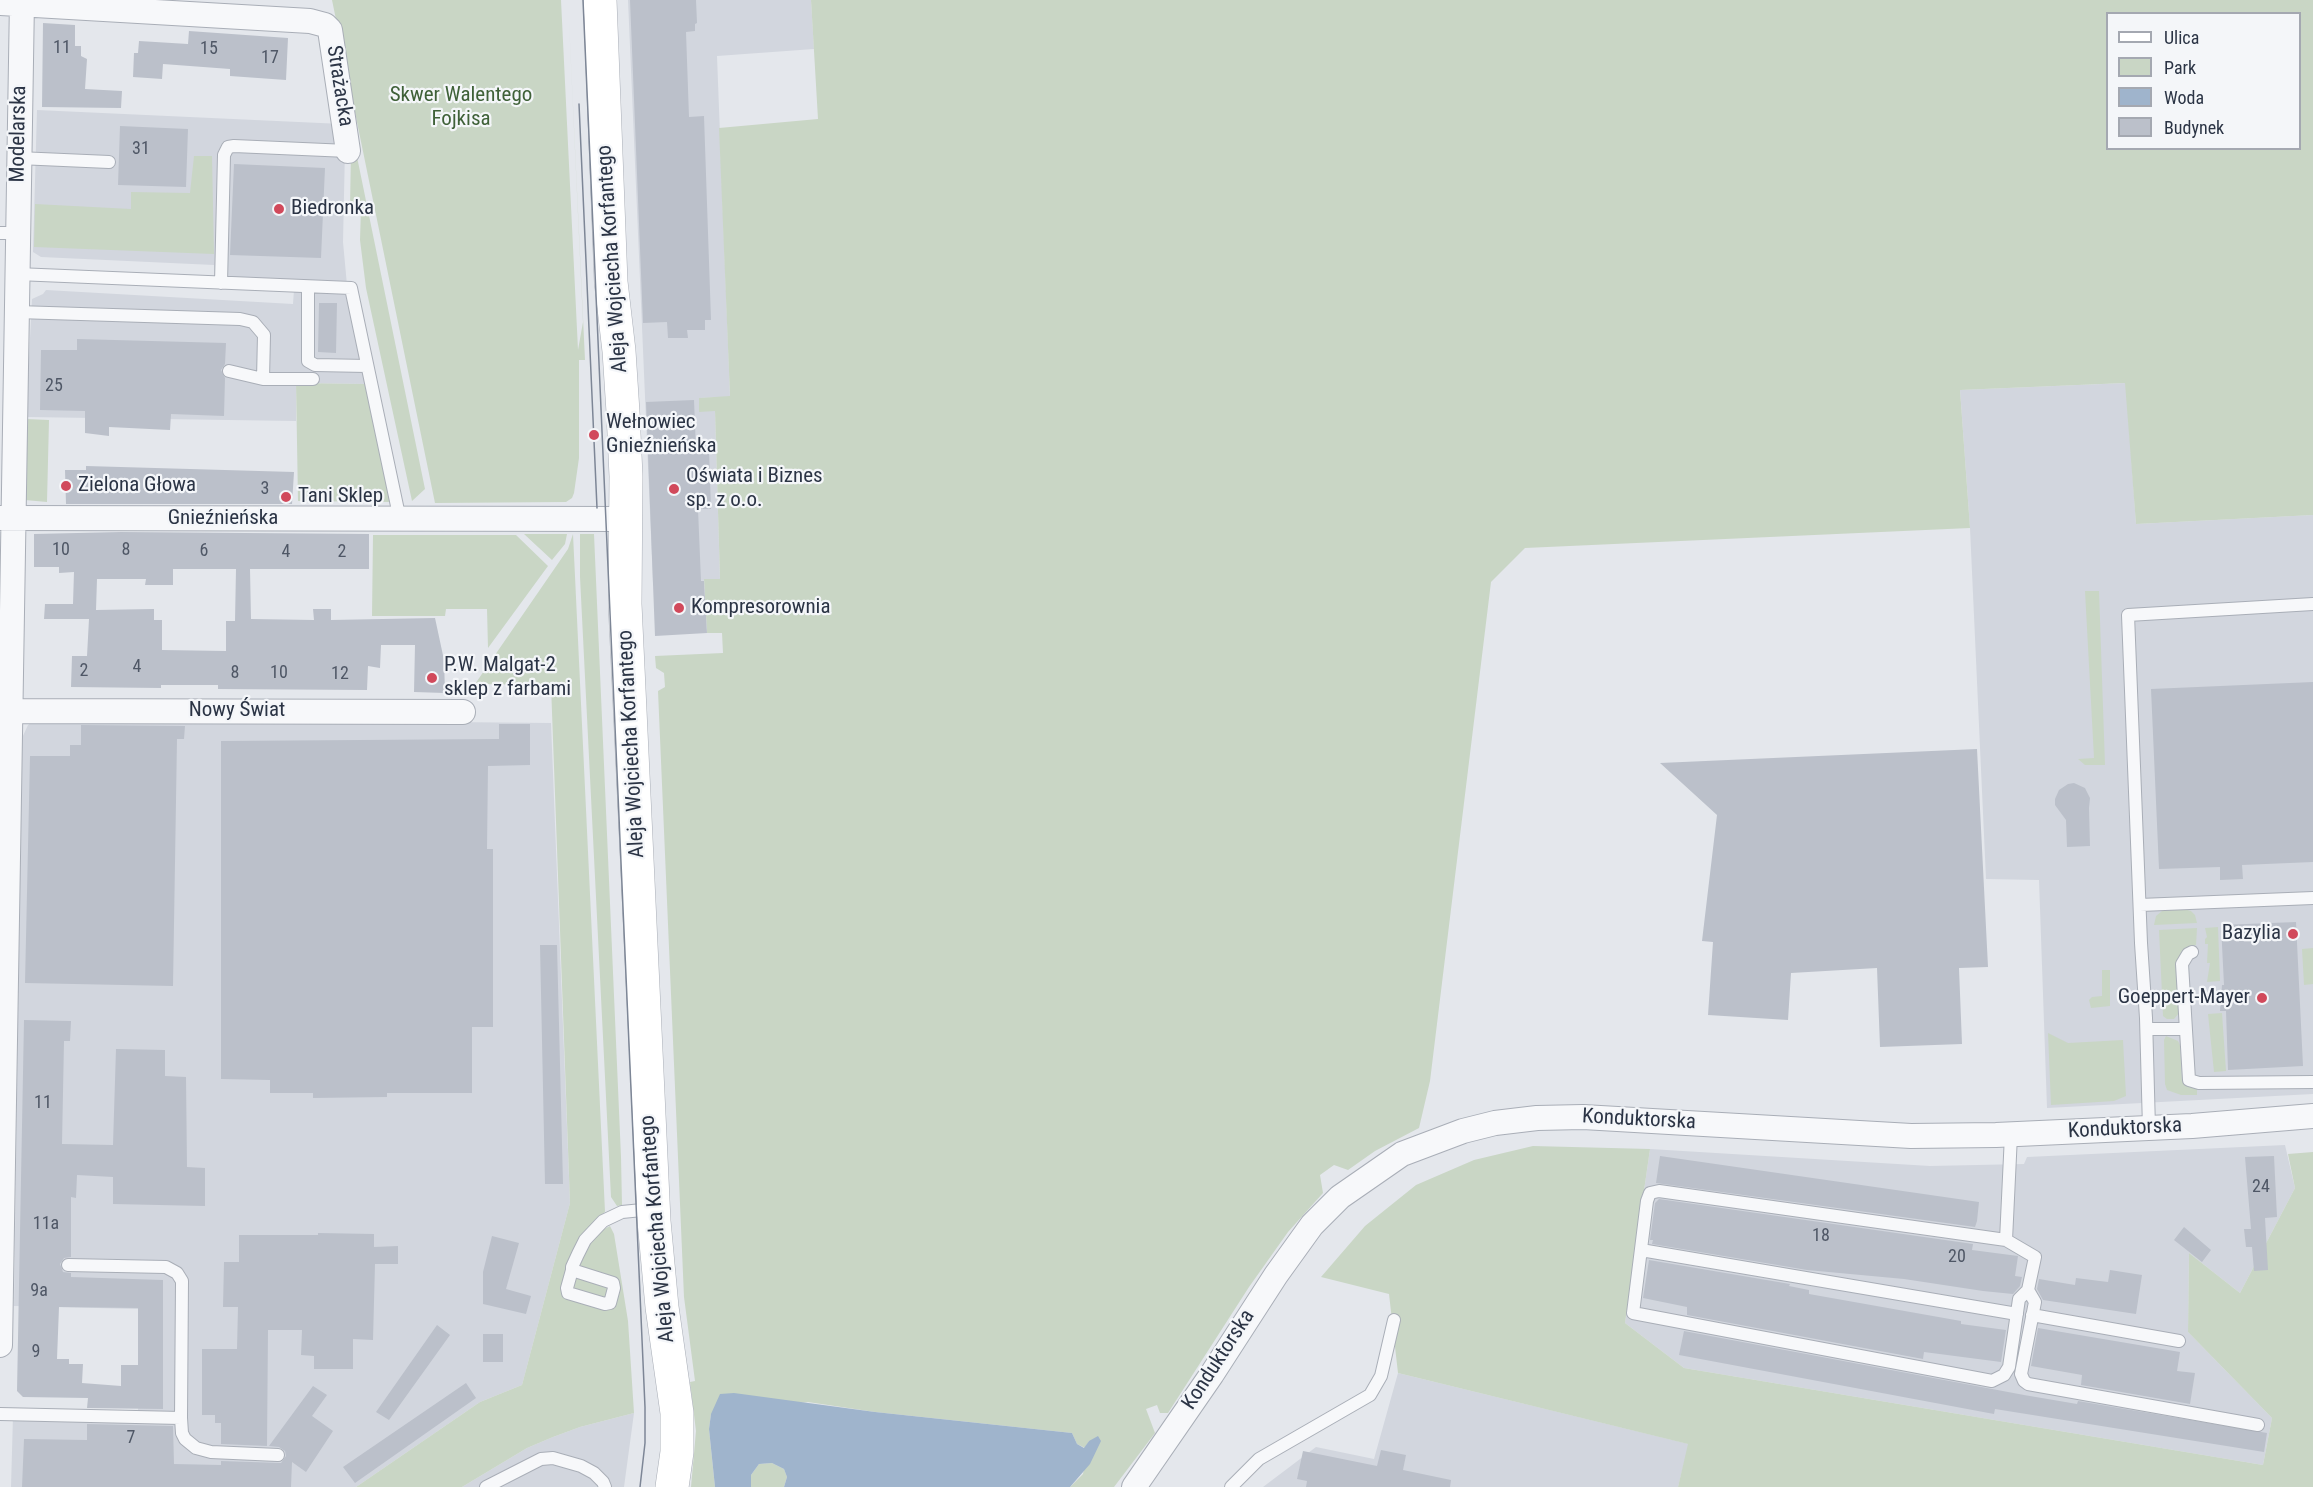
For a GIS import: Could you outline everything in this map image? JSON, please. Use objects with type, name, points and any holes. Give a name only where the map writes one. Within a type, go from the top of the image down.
[{"type":"main road","name":"Aleja Wojciecha Korfantego","points":[[600,0],[611,282],[620,351],[626,519],[626,614],[653,1209],[662,1308],[677,1413],[677,1452],[672,1487]]},
{"type":"street","name":"Strażacka","points":[[14,2],[310,21],[325,25],[330,30],[348,151]]},
{"type":"street","name":"Modelarska","points":[[0,1345],[7,518],[17,312],[17,274],[8,233],[18,158],[14,2]]},
{"type":"street","name":"Gnieźnieńska","points":[[7,518],[626,519]]},
{"type":"street","name":"Nowy Świat","points":[[7,722],[464,712]]},
{"type":"street","name":"Konduktorska","points":[[1134,1487],[1312,1225],[1340,1197],[1402,1154],[1463,1131],[1495,1123],[1583,1117],[1911,1136],[2011,1135],[2313,1116]]},
{"type":"lane","points":[[221,283],[224,155],[228,147],[348,151]]},
{"type":"lane","points":[[18,158],[109,162]]},
{"type":"lane","points":[[17,274],[351,288],[400,520]]},
{"type":"lane","points":[[308,286],[308,361],[315,365],[367,366]]},
{"type":"lane","points":[[17,312],[240,319],[253,322],[264,335],[263,379]]},
{"type":"lane","points":[[229,371],[263,379],[313,379]]},
{"type":"lane","points":[[2149,1128],[2128,615],[2313,604]]},
{"type":"lane","points":[[2140,905],[2313,898]]},
{"type":"lane","points":[[2193,952],[2188,954],[2182,964],[2189,1080],[2199,1083],[2313,1082]]},
{"type":"lane","points":[[2146,1029],[2185,1029]]},
{"type":"lane","points":[[2006,1240],[2011,1135]]},
{"type":"lane","points":[[1659,1191],[2006,1240],[2035,1257],[2028,1290],[2019,1299],[2009,1367],[2004,1376],[1992,1381],[1633,1313],[1647,1201],[1650,1193],[1659,1191]]},
{"type":"lane","points":[[572,1270],[585,1240],[603,1221],[622,1212],[653,1209]]},
{"type":"lane","points":[[1641,1251],[2017,1314]]},
{"type":"lane","points":[[68,1265],[166,1267],[180,1277],[181,1418],[182,1433],[185,1439],[196,1448],[211,1452],[278,1455]]},
{"type":"lane","points":[[2028,1290],[2035,1302],[2021,1374],[2028,1384],[2258,1425]]},
{"type":"lane","points":[[2032,1316],[2179,1341]]},
{"type":"lane","points":[[1231,1487],[1259,1459],[1370,1395],[1381,1376],[1394,1320]]},
{"type":"lane","points":[[0,1414],[181,1418]]},
{"type":"lane","points":[[486,1487],[541,1459],[553,1458],[581,1466],[594,1473],[605,1487]]},
{"type":"shaded area","points":[[628,0],[811,0],[814,49],[717,56],[730,397],[699,398],[715,411],[720,580],[653,583]]},
{"type":"shaded area","points":[[37,110],[342,124],[345,148],[343,242],[347,285],[215,279],[214,265],[41,257],[33,252]]},
{"type":"shaded area","points":[[46,290],[293,304],[294,290],[349,292],[367,384],[296,383],[296,421],[26,417],[32,299]]},
{"type":"shaded area","points":[[2126,383],[2136,524],[2313,515],[2313,1094],[2047,1108],[2039,880],[1986,879],[1970,528],[1960,390]]},
{"type":"shaded area","points":[[37,718],[551,723],[570,1203],[522,1385],[480,1402],[356,1487],[11,1487],[13,1416],[138,1419],[138,1309],[14,1306],[22,738],[28,725]]},
{"type":"shaded area","points":[[2285,1145],[2295,1188],[2240,1293],[2189,1253],[2188,1332],[2272,1418],[2263,1465],[1684,1368],[1625,1323],[1650,1149],[1930,1166],[2024,1164],[2027,1157]]},
{"type":"shaded area","points":[[1398,1373],[1689,1444],[1678,1487],[1263,1487],[1316,1447],[1374,1459]]},
{"type":"shaded area","points":[[634,1413],[624,1487],[462,1487],[527,1448],[580,1427]]},
{"type":"green space","name":"Skwer Walentego Fojkisa","points":[[332,0],[561,0],[578,350],[583,322],[568,0],[585,360],[579,360],[579,458],[574,493],[572,498],[566,502],[435,503]]},
{"type":"green space","points":[[811,0],[2313,0],[2313,515],[2136,524],[2125,383],[1960,390],[1970,528],[1525,548],[1491,582],[1430,1081],[1419,1128],[1375,1151],[1348,1170],[1334,1165],[1320,1175],[1323,1193],[1288,1232],[1249,1287],[1168,1413],[1160,1413],[1157,1405],[1146,1409],[1155,1433],[1114,1487],[1070,1487],[1083,1474],[1089,1441],[1085,1448],[1077,1444],[1072,1433],[875,1412],[808,1402],[711,1414],[709,1429],[715,1487],[691,1487],[696,1431],[690,1382],[695,1381],[684,1297],[658,691],[665,687],[664,673],[656,668],[655,656],[723,653],[722,633],[707,633],[704,579],[720,579],[715,411],[699,412],[699,398],[730,396],[719,128],[818,119]]},
{"type":"green space","points":[[351,151],[356,152],[425,489],[412,501],[366,288],[360,240],[361,208],[350,207]]},
{"type":"green space","points":[[194,156],[212,156],[214,254],[34,247],[35,204],[131,209],[131,192],[190,193]]},
{"type":"green space","points":[[296,383],[367,384],[393,502],[298,501]]},
{"type":"green space","points":[[26,419],[49,420],[47,502],[25,500]]},
{"type":"green space","points":[[524,534],[567,534],[565,544],[552,560]]},
{"type":"green space","points":[[573,534],[605,1212],[597,1218],[602,1230],[610,1226],[614,1234],[628,1321],[634,1413],[580,1427],[527,1448],[462,1487],[356,1487],[480,1402],[522,1385],[570,1203],[551,685],[475,684],[568,549]]},
{"type":"green space","points":[[580,534],[594,534],[621,1157],[622,1205],[617,1206],[611,1197],[580,577]]},
{"type":"green space","points":[[373,535],[516,535],[548,566],[488,648],[487,609],[446,609],[445,616],[372,616]]},
{"type":"green space","points":[[2085,591],[2099,591],[2105,765],[2085,765],[2078,759],[2094,758]]},
{"type":"green space","points":[[2184,909],[2195,915],[2197,923],[2154,925],[2156,916],[2162,911]]},
{"type":"green space","points":[[2218,927],[2220,981],[2207,982],[2210,963],[2207,963],[2208,944],[2205,944],[2207,937],[2205,928]]},
{"type":"green space","points":[[2197,928],[2196,945],[2185,948],[2177,960],[2179,1013],[2174,1019],[2167,1019],[2163,1016],[2159,930]]},
{"type":"green space","points":[[2313,948],[2313,984],[2304,985],[2302,949]]},
{"type":"green space","points":[[2102,970],[2110,970],[2110,1006],[2091,1008],[2089,1000],[2092,997],[2102,996]]},
{"type":"green space","points":[[2222,1013],[2226,1071],[2214,1072],[2208,1014]]},
{"type":"green space","points":[[2048,1033],[2068,1043],[2123,1040],[2126,1096],[2114,1101],[2051,1105]]},
{"type":"green space","points":[[2166,1036],[2178,1041],[2182,1080],[2189,1086],[2197,1087],[2197,1095],[2181,1095],[2167,1090],[2164,1040]]},
{"type":"green space","points":[[1533,1146],[1650,1149],[1625,1323],[1684,1368],[2263,1465],[2272,1418],[2188,1332],[2189,1253],[2240,1293],[2295,1188],[2288,1154],[2313,1152],[2313,1487],[1678,1487],[1688,1444],[1398,1373],[1389,1294],[1321,1277],[1365,1226],[1416,1185],[1474,1160]]},
{"type":"green space","points":[[772,1463],[784,1469],[787,1477],[784,1487],[751,1487],[751,1475],[759,1464]]},
{"type":"water","points":[[734,1393],[875,1412],[1072,1433],[1077,1444],[1084,1448],[1089,1441],[1098,1436],[1101,1441],[1090,1464],[1070,1487],[784,1487],[787,1477],[784,1469],[772,1463],[759,1464],[751,1475],[751,1487],[715,1487],[709,1429],[711,1414],[720,1394]]},
{"type":"building","points":[[630,0],[696,0],[695,31],[686,32],[689,117],[704,116],[711,320],[705,320],[705,330],[687,330],[688,338],[668,338],[667,322],[643,323]]},
{"type":"building","points":[[43,23],[75,25],[75,46],[81,46],[81,56],[87,59],[85,89],[122,91],[121,108],[42,107]]},
{"type":"building","points":[[189,31],[288,38],[286,80],[230,76],[230,69],[163,64],[162,79],[133,77],[134,53],[138,53],[139,41],[188,44]]},
{"type":"building","points":[[120,126],[188,129],[186,187],[118,185]]},
{"type":"building","points":[[234,164],[325,168],[321,258],[230,255]]},
{"type":"building","points":[[319,303],[337,303],[336,353],[318,352]]},
{"type":"building","points":[[77,339],[226,343],[225,364],[221,370],[225,378],[224,416],[171,414],[170,430],[109,427],[109,436],[85,433],[85,411],[40,410],[41,350],[77,350]]},
{"type":"building","points":[[694,400],[696,450],[709,449],[711,509],[698,509],[701,581],[704,581],[707,633],[655,636],[646,402]]},
{"type":"building","points":[[86,466],[294,472],[292,504],[66,504],[65,470],[86,470]]},
{"type":"building","points":[[121,532],[369,534],[369,569],[250,569],[251,619],[314,620],[313,609],[331,609],[331,620],[435,618],[444,660],[445,693],[414,692],[415,645],[381,645],[380,668],[368,666],[367,690],[218,689],[218,685],[161,685],[161,688],[71,687],[72,656],[87,656],[89,619],[44,619],[45,604],[73,604],[74,572],[59,573],[59,567],[34,567],[34,534]],"holes":[[[173,569],[236,569],[235,621],[226,621],[226,651],[162,650],[162,620],[154,620],[154,609],[96,610],[97,579],[146,579],[145,585],[173,585]]]},
{"type":"building","points":[[2313,682],[2313,862],[2242,865],[2243,879],[2220,880],[2220,867],[2159,869],[2151,689]]},
{"type":"building","points":[[499,724],[530,724],[530,765],[488,766],[487,849],[493,849],[493,1027],[472,1027],[472,1093],[387,1093],[387,1097],[313,1098],[313,1093],[270,1093],[270,1080],[221,1079],[221,741],[499,739]]},
{"type":"building","points":[[81,725],[185,726],[184,739],[177,739],[173,986],[25,983],[30,756],[70,756],[70,745],[81,745]]},
{"type":"building","points":[[1977,749],[1988,967],[1959,968],[1962,1044],[1880,1047],[1877,968],[1791,973],[1788,1020],[1708,1015],[1713,942],[1702,941],[1717,815],[1660,763]]},
{"type":"building","points":[[2074,783],[2085,788],[2090,798],[2090,846],[2067,847],[2066,820],[2055,805],[2059,790]]},
{"type":"building","name":"Goeppert-Mayer","points":[[2296,922],[2303,1066],[2228,1070],[2226,1011],[2220,1011],[2222,985],[2224,985],[2221,925]]},
{"type":"building","points":[[540,945],[557,945],[563,1184],[545,1184]]},
{"type":"building","points":[[24,1020],[71,1021],[70,1041],[64,1041],[62,1144],[113,1145],[116,1049],[165,1050],[165,1076],[186,1077],[187,1167],[205,1168],[205,1206],[113,1204],[113,1177],[77,1175],[76,1198],[71,1197],[71,1257],[64,1258],[60,1264],[63,1272],[71,1273],[71,1277],[163,1280],[163,1409],[87,1408],[88,1398],[23,1397],[17,1391]],"holes":[[[59,1307],[138,1308],[138,1365],[121,1365],[121,1386],[82,1383],[83,1364],[69,1364],[69,1359],[57,1359]]]},
{"type":"building","points":[[1660,1156],[1979,1202],[1977,1221],[1975,1227],[1656,1183]]},
{"type":"building","points":[[2274,1156],[2277,1217],[2265,1218],[2268,1270],[2254,1271],[2252,1247],[2246,1247],[2244,1229],[2251,1229],[2245,1157]]},
{"type":"building","points":[[1659,1199],[1973,1244],[1972,1250],[2018,1256],[2015,1276],[2022,1277],[2020,1286],[2013,1294],[1983,1291],[1904,1279],[1807,1270],[1652,1244],[1653,1240],[1650,1240],[1655,1203]]},
{"type":"building","points":[[2184,1227],[2211,1250],[2202,1262],[2174,1240]]},
{"type":"building","points":[[318,1233],[374,1234],[374,1247],[398,1246],[398,1264],[375,1264],[373,1340],[353,1339],[353,1369],[314,1369],[314,1356],[301,1355],[302,1330],[268,1330],[267,1446],[221,1444],[221,1423],[215,1423],[215,1415],[202,1415],[202,1349],[237,1349],[238,1307],[223,1307],[224,1262],[239,1262],[239,1235],[318,1235]]},
{"type":"building","points":[[492,1236],[519,1243],[506,1289],[531,1296],[526,1314],[483,1304],[483,1272]]},
{"type":"building","points":[[1649,1260],[1790,1284],[1789,1286],[1809,1290],[1809,1294],[1961,1321],[1961,1324],[2006,1330],[2001,1362],[1924,1352],[1923,1359],[1687,1315],[1687,1307],[1643,1298]]},
{"type":"building","points":[[2110,1270],[2142,1275],[2136,1314],[2043,1300],[2037,1289],[2039,1279],[2075,1285],[2076,1278],[2108,1282]]},
{"type":"building","points":[[437,1325],[450,1335],[389,1420],[376,1412]]},
{"type":"building","points":[[2038,1328],[2180,1352],[2177,1371],[2195,1373],[2190,1404],[2081,1385],[2082,1375],[2031,1366]]},
{"type":"building","points":[[1684,1331],[2024,1395],[2077,1404],[2078,1401],[2267,1433],[2264,1452],[1995,1409],[1994,1414],[1679,1355]]},
{"type":"building","points":[[483,1334],[503,1334],[503,1362],[483,1362]]},
{"type":"building","points":[[466,1383],[476,1398],[355,1483],[343,1467]]},
{"type":"building","points":[[313,1386],[327,1395],[312,1416],[333,1431],[306,1472],[292,1462],[291,1487],[22,1487],[24,1439],[87,1440],[87,1424],[173,1426],[174,1464],[221,1465],[221,1461],[281,1463],[286,1456],[285,1451],[279,1447],[269,1446]]},
{"type":"building","points":[[1381,1450],[1406,1455],[1403,1470],[1451,1480],[1450,1487],[1306,1487],[1307,1481],[1297,1479],[1303,1451],[1377,1466]]},
{"type":"tram line","points":[[583,0],[645,1407],[645,1443],[640,1487]]},
{"type":"tram line","points":[[579,104],[597,508]]},
{"type":"place","name":"Biedronka","points":[[279,209]]},
{"type":"place","name":"Wełnowiec Gnieźnieńska","points":[[594,435]]},
{"type":"place","name":"Zielona Głowa","points":[[66,486]]},
{"type":"place","name":"Oświata i Biznes sp. z o.o.","points":[[674,489]]},
{"type":"place","name":"Tani Sklep","points":[[286,497]]},
{"type":"place","name":"Kompresorownia","points":[[679,608]]},
{"type":"place","name":"P.W. Malgat-2 sklep z farbami","points":[[432,678]]},
{"type":"place","name":"Bazylia","points":[[2293,934]]},
{"type":"place","name":"Goeppert-Mayer","points":[[2262,998]]}]
